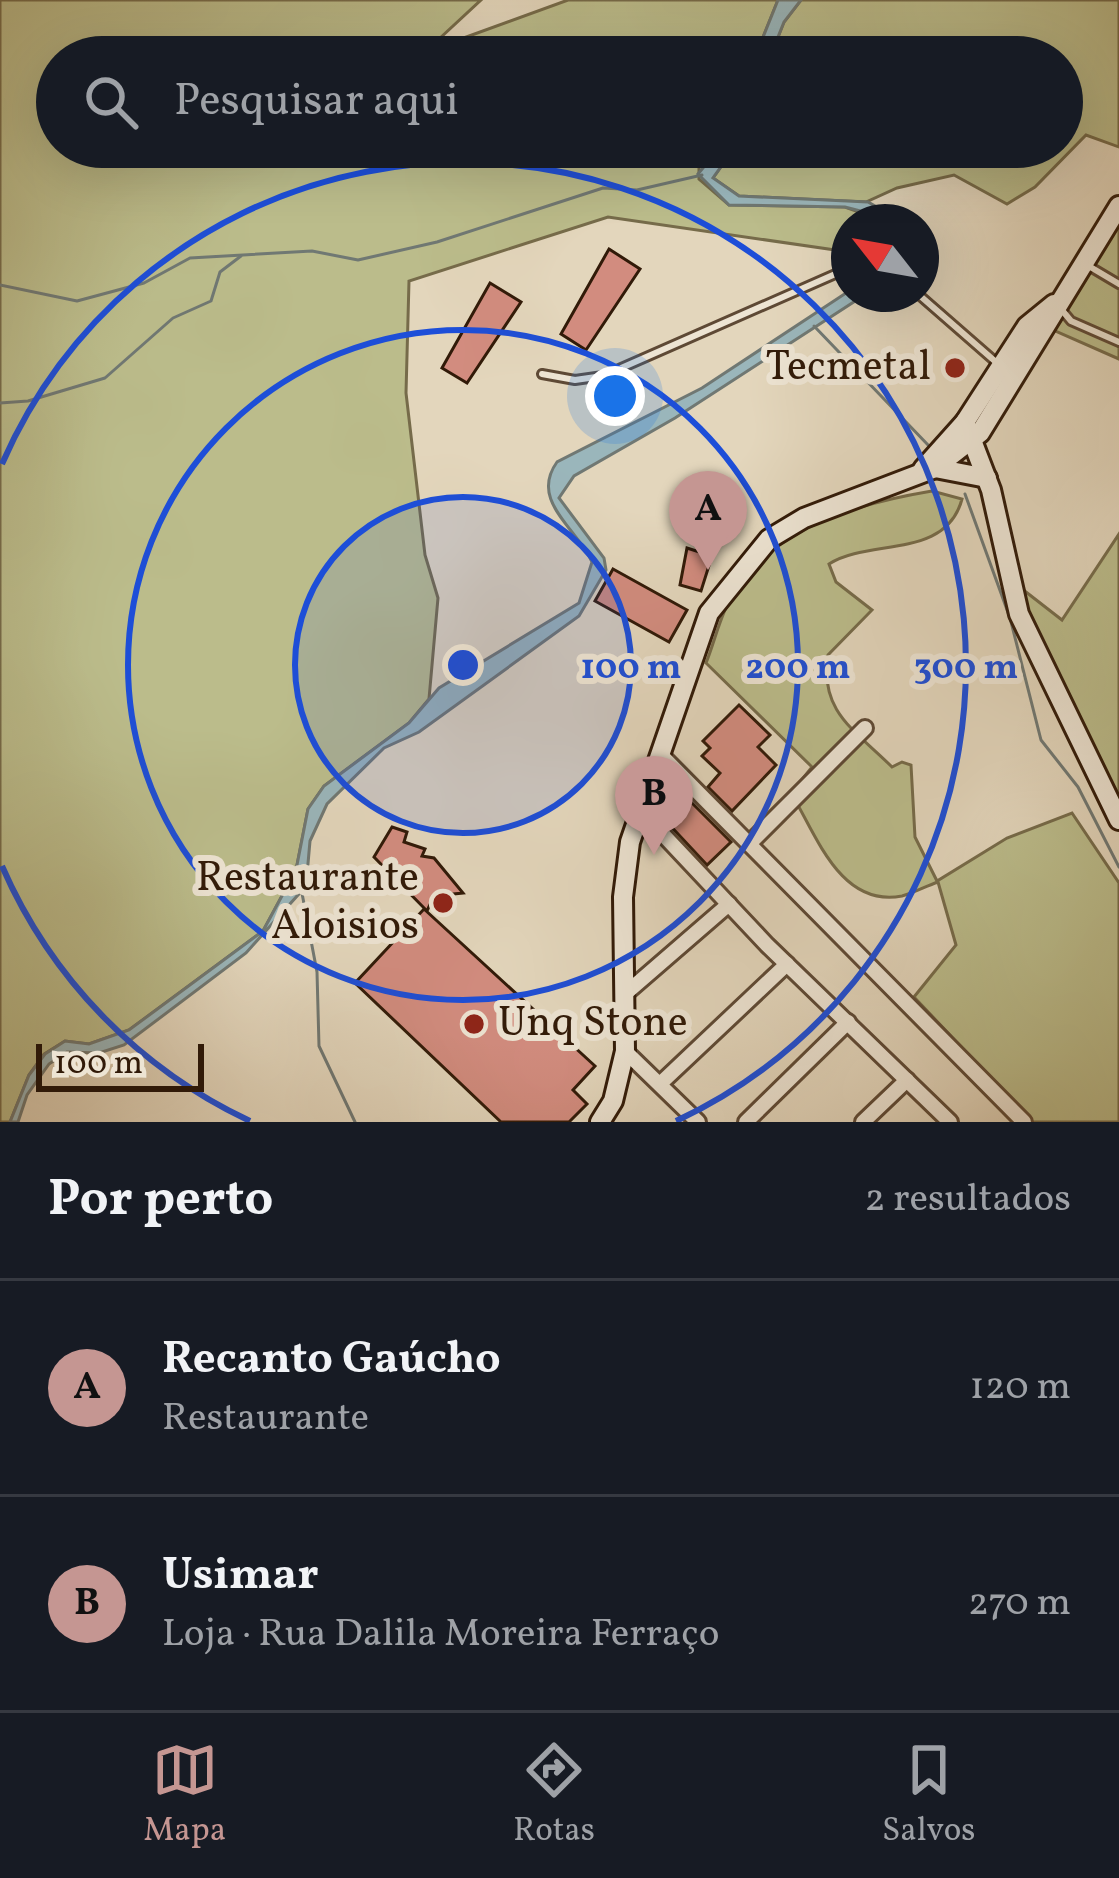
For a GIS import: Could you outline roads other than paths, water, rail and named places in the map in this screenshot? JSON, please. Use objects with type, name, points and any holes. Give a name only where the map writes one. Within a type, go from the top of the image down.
[{"type":"main road","points":[[969,431],[1119,206]]},
{"type":"main road","points":[[989,484],[1006,371]]},
{"type":"main road","points":[[600,1122],[613,1101],[625,1051],[625,869],[698,635],[743,566],[769,539],[804,518],[927,470],[1000,402]]},
{"type":"main road","points":[[969,431],[989,484],[1019,614],[1119,820]]},
{"type":"main road","points":[[927,470],[989,484]]},
{"type":"street","points":[[749,844],[865,728]]},
{"type":"street","points":[[661,755],[1024,1122]]},
{"type":"street","points":[[640,810],[787,964],[950,1122]]},
{"type":"street","points":[[625,994],[729,904]]},
{"type":"street","points":[[662,1082],[787,964]]},
{"type":"street","points":[[746,1122],[848,1022]]},
{"type":"street","points":[[625,1051],[698,1122]]},
{"type":"street","points":[[863,1122],[907,1080]]},
{"type":"lane","points":[[1084,263],[1119,284]]},
{"type":"lane","points":[[542,374],[575,380],[603,376],[831,276]]},
{"type":"lane","points":[[1058,301],[1071,322],[1119,342]]},
{"type":"lane","points":[[939,312],[1006,371]]},
{"type":"water","points":[[778,0],[801,0],[778,36],[763,36]]},
{"type":"water","points":[[703,168],[720,168],[713,178],[739,196],[872,204],[831,207],[729,205],[698,174]]},
{"type":"water","points":[[831,303],[831,312],[838,312],[675,418],[574,476],[559,498],[604,558],[606,570],[579,616],[419,732],[384,748],[327,804],[310,841],[306,886],[246,953],[124,1045],[99,1053],[67,1052],[49,1064],[27,1095],[18,1122],[10,1122],[29,1075],[45,1054],[65,1041],[89,1044],[129,1030],[263,931],[296,870],[308,809],[324,786],[409,723],[439,688],[579,603],[592,562],[552,502],[550,476],[557,462],[702,388]]},
{"type":"waterway","points":[[0,285],[77,301],[144,283],[190,258],[312,251],[358,260],[437,242],[603,188],[637,190],[702,175]]},
{"type":"waterway","points":[[0,403],[28,401],[105,378],[173,318],[211,301],[220,272],[241,256]]},
{"type":"waterway","points":[[814,326],[929,446]]},
{"type":"waterway","points":[[965,494],[1010,618],[1041,740],[1078,787],[1119,867]]},
{"type":"waterway","points":[[301,888],[317,972],[319,1046],[355,1122]]},
{"type":"place","name":"Tecmetal","points":[[955,368]]},
{"type":"place","name":"Recanto Gaúcho","points":[[708,570]]},
{"type":"place","name":"Usimar","points":[[654,855]]},
{"type":"place","name":"Restaurante Aloisios","points":[[443,903]]},
{"type":"place","name":"Unq Stone","points":[[474,1024]]}]
